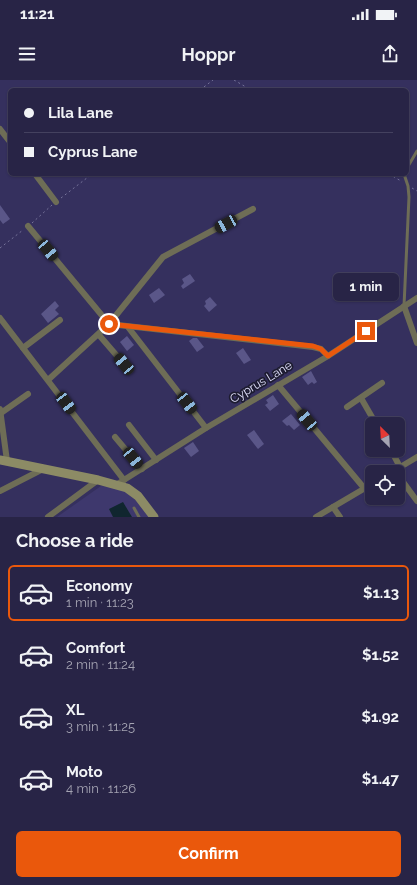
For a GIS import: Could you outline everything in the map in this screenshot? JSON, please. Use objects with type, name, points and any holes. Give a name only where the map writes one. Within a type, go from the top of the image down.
[{"type":"main road","points":[[3,460],[98,480],[120,482],[138,496],[154,517]]},
{"type":"street","points":[[0,129],[8,139]]},
{"type":"street","points":[[36,176],[56,202]]},
{"type":"street","points":[[48,380],[109,324],[163,257],[253,209]]},
{"type":"street","points":[[28,226],[109,324],[313,346],[321,349],[328,356]]},
{"type":"street","name":"Cyprus Lane","points":[[120,482],[206,428],[328,356],[417,298]]},
{"type":"street","points":[[404,306],[417,343]]},
{"type":"street","points":[[0,318],[48,380],[120,482]]},
{"type":"street","points":[[23,348],[60,320]]},
{"type":"street","points":[[128,327],[206,428]]},
{"type":"street","points":[[99,334],[124,364]]},
{"type":"street","points":[[347,407],[382,383]]},
{"type":"street","points":[[278,385],[364,488],[316,517]]},
{"type":"street","points":[[3,460],[0,411],[28,394]]},
{"type":"street","points":[[361,398],[372,417]]},
{"type":"street","points":[[129,425],[156,460]]},
{"type":"street","points":[[115,437],[142,469]]},
{"type":"street","points":[[405,465],[417,457]]},
{"type":"street","points":[[0,492],[45,468]]},
{"type":"street","points":[[48,517],[98,480]]},
{"type":"street","points":[[405,484],[417,501]]},
{"type":"street","points":[[333,507],[340,517]]},
{"type":"lane","points":[[409,165],[417,151]]},
{"type":"lane","points":[[404,306],[409,197],[408,186],[405,176]]},
{"type":"lane","points":[[134,508],[139,517]]},
{"type":"path","points":[[203,88],[213,80]]},
{"type":"path","points":[[234,80],[248,88]]},
{"type":"path","points":[[0,248],[89,176]]},
{"type":"shaded area","points":[[101,486],[117,487],[131,494],[151,517],[57,517]]},
{"type":"water","points":[[123,502],[132,517],[113,517],[109,509]]},
{"type":"building","points":[[0,205],[10,219],[3,224],[0,220]]},
{"type":"building","points":[[190,274],[195,281],[183,289],[181,286],[184,283],[182,279]]},
{"type":"building","points":[[159,288],[165,295],[154,303],[149,295]]},
{"type":"building","points":[[210,297],[217,305],[209,312],[204,306],[206,304],[205,301]]},
{"type":"building","points":[[55,301],[59,306],[55,310],[59,314],[48,323],[41,314]]},
{"type":"building","points":[[127,336],[134,345],[127,351],[120,342]]},
{"type":"building","points":[[193,338],[197,338],[204,347],[197,352],[189,341]]},
{"type":"building","points":[[243,348],[251,360],[244,364],[236,353]]},
{"type":"building","points":[[311,371],[317,382],[314,384],[312,382],[308,385],[302,377]]},
{"type":"building","points":[[273,395],[279,404],[270,411],[265,405],[268,403],[266,400]]},
{"type":"building","points":[[291,414],[300,425],[294,430],[282,421]]},
{"type":"building","points":[[254,430],[264,444],[258,449],[247,435]]},
{"type":"building","points":[[193,442],[199,451],[191,457],[184,448]]},
{"type":"route","points":[[109,324],[144,329],[313,346],[321,349],[328,356],[366,331]]}]
